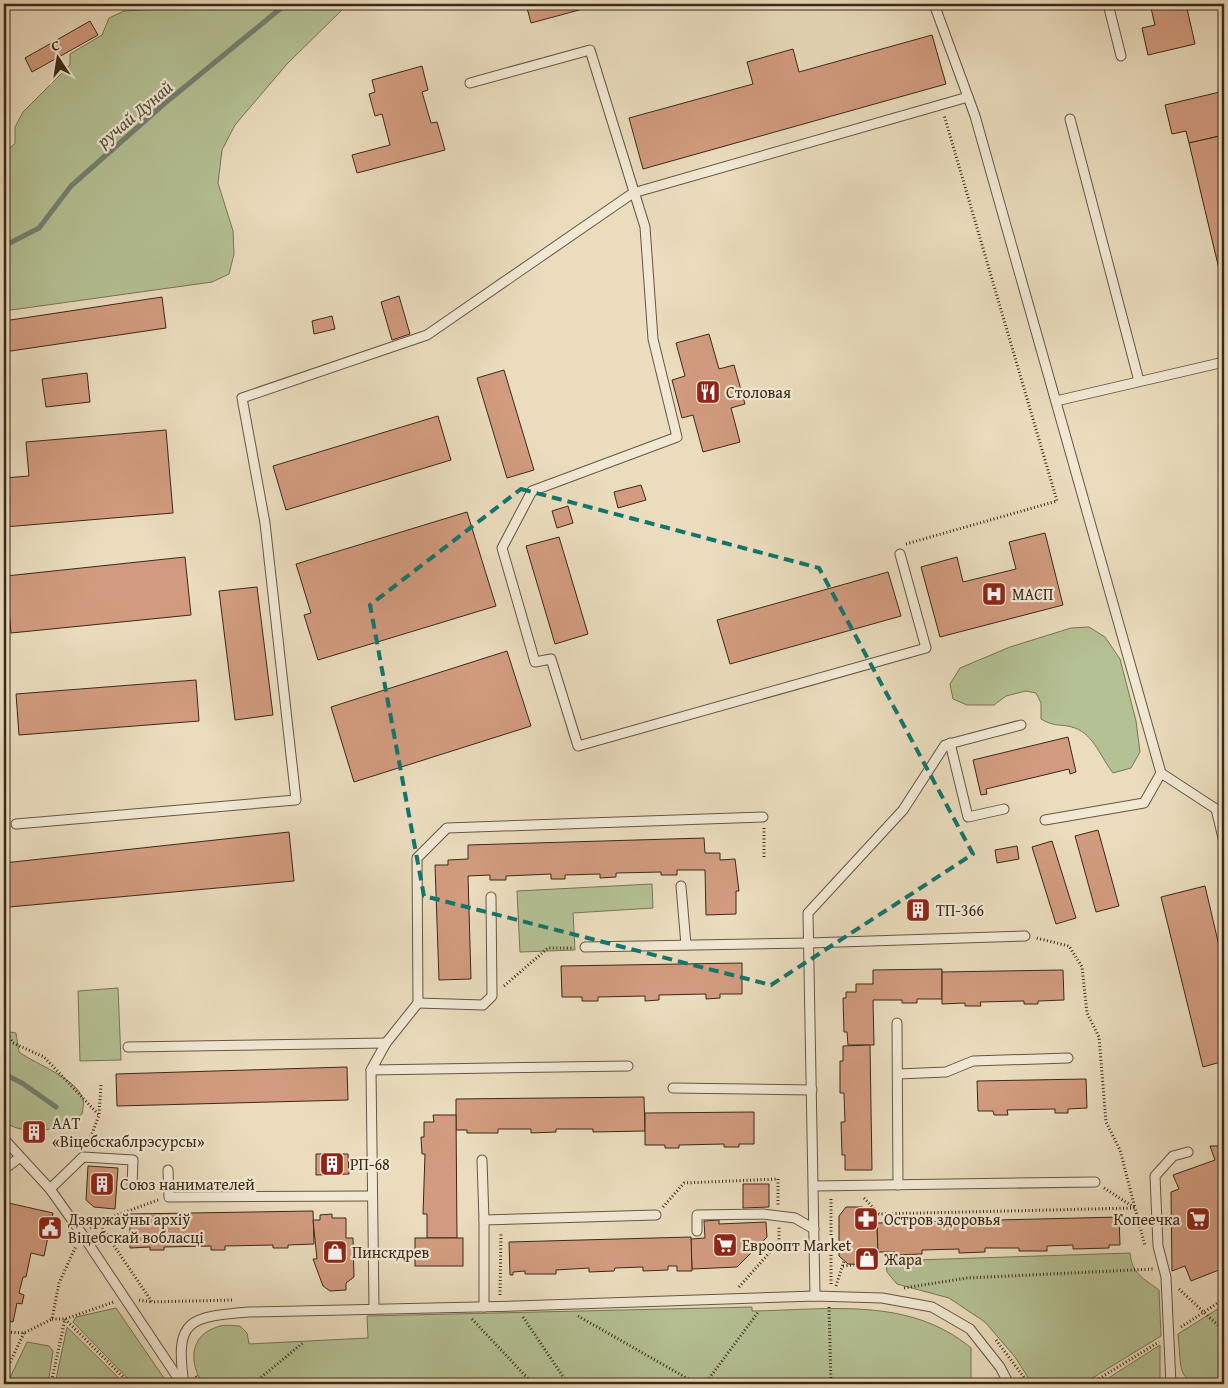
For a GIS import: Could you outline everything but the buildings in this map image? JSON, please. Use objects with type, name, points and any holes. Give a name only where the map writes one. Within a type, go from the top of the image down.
[{"type":"lane","points":[[934,4],[968,97],[1056,401],[1160,773],[1216,809],[1224,842]]},
{"type":"lane","points":[[1108,4],[1121,56]]},
{"type":"lane","points":[[470,83],[590,50],[645,227],[653,339],[677,436],[532,491],[502,548],[534,662],[551,659],[578,746],[926,648],[900,554]]},
{"type":"lane","points":[[16,824],[296,800],[264,522],[242,398],[427,335],[633,193],[968,97]]},
{"type":"lane","points":[[1070,119],[1139,381]]},
{"type":"lane","points":[[1056,401],[1224,362]]},
{"type":"lane","points":[[815,1296],[808,913],[903,810],[945,745],[1021,725]]},
{"type":"lane","points":[[950,743],[968,818],[1004,809]]},
{"type":"lane","points":[[1046,820],[1144,803],[1160,773]]},
{"type":"lane","points":[[374,1309],[371,1070],[386,1043],[418,1003],[417,858],[447,828],[763,821]]},
{"type":"lane","points":[[681,886],[686,945]]},
{"type":"lane","points":[[418,1003],[483,1005],[492,996],[491,897]]},
{"type":"lane","points":[[585,947],[809,943],[1025,936]]},
{"type":"lane","points":[[897,1023],[898,1185]]},
{"type":"lane","points":[[128,1047],[386,1043]]},
{"type":"lane","points":[[898,1074],[946,1072],[973,1061],[1068,1058]]},
{"type":"lane","points":[[371,1070],[628,1066]]},
{"type":"lane","points":[[673,1088],[812,1090]]},
{"type":"lane","points":[[4,1139],[19,1158],[50,1189],[183,1384]]},
{"type":"lane","points":[[1171,1384],[1166,1277],[1158,1246],[1155,1176],[1173,1156],[1188,1152]]},
{"type":"lane","points":[[50,1189],[83,1157],[133,1160],[132,1186]]},
{"type":"lane","points":[[4,1169],[19,1158]]},
{"type":"lane","points":[[482,1160],[484,1306]]},
{"type":"lane","points":[[168,1170],[169,1196],[372,1196]]},
{"type":"lane","points":[[814,1186],[1095,1182]]},
{"type":"lane","points":[[697,1232],[697,1215],[763,1214],[795,1218],[814,1229]]},
{"type":"lane","points":[[484,1220],[656,1215]]},
{"type":"lane","points":[[183,1384],[181,1363],[182,1338],[188,1328],[200,1318],[250,1312],[560,1305],[815,1296],[882,1298],[932,1307],[970,1329],[1000,1367],[1009,1384]]},
{"type":"path","points":[[900,554],[895,547],[1057,502],[941,105]]},
{"type":"path","points":[[763,821],[764,858]]},
{"type":"path","points":[[1025,936],[1069,946],[1082,967],[1087,1013],[1099,1037],[1106,1122],[1120,1150],[1147,1254]]},
{"type":"path","points":[[492,996],[548,948],[585,947]]},
{"type":"path","points":[[4,1028],[13,1043],[44,1057],[99,1115]]},
{"type":"path","points":[[83,1157],[99,1115],[101,1085]]},
{"type":"path","points":[[1095,1182],[1135,1208]]},
{"type":"path","points":[[98,1222],[137,1206],[169,1196]]},
{"type":"path","points":[[856,1198],[866,1198],[879,1214],[1135,1208]]},
{"type":"path","points":[[831,1285],[830,1199],[839,1199]]},
{"type":"path","points":[[831,1384],[828,1297],[837,1284],[844,1261]]},
{"type":"path","points":[[900,1289],[967,1278],[1157,1269],[1152,1262]]},
{"type":"path","points":[[843,1266],[854,1265]]},
{"type":"path","points":[[52,1319],[65,1319],[124,1298],[152,1302]]},
{"type":"path","points":[[705,1384],[769,1298]]},
{"type":"path","points":[[1090,1384],[1224,1299]]},
{"type":"path","points":[[560,1305],[697,1384]]},
{"type":"path","points":[[516,1306],[568,1384]]},
{"type":"path","points":[[461,1307],[533,1384]]},
{"type":"path","points":[[1204,1311],[1224,1331]]},
{"type":"path","points":[[51,1384],[65,1319]]},
{"type":"path","points":[[65,1319],[130,1384]]},
{"type":"path","points":[[4,1375],[24,1333]]},
{"type":"path","points":[[253,1384],[304,1342]]},
{"type":"path","points":[[194,1372],[201,1384]]},
{"type":"highlighted area","points":[[521,489],[819,568],[973,854],[771,985],[424,896],[370,605]]},
{"type":"green space","points":[[162,4],[348,4],[287,64],[235,125],[222,150],[218,183],[233,231],[234,254],[229,274],[212,282],[4,311],[4,155],[15,143],[15,127],[23,112],[70,65],[70,54],[102,35],[109,18],[124,11],[159,9]]},
{"type":"green space","points":[[1089,627],[1105,637],[1120,659],[1136,721],[1140,752],[1131,768],[1113,773],[1092,741],[1082,731],[1051,724],[1041,719],[1041,703],[1036,693],[1026,691],[1006,696],[994,705],[967,705],[953,699],[950,684],[960,668],[1010,647],[1071,628]]},
{"type":"green space","points":[[652,884],[653,908],[573,913],[575,950],[520,952],[517,891]]},
{"type":"green space","points":[[118,988],[121,1060],[80,1061],[78,991]]},
{"type":"green space","points":[[4,1033],[16,1033],[19,1052],[55,1072],[79,1091],[83,1099],[82,1114],[64,1125],[44,1130],[33,1131],[13,1127],[4,1122]]},
{"type":"green space","points":[[1130,1253],[1133,1266],[1139,1275],[1159,1290],[1161,1336],[1086,1382],[1036,1383],[1029,1379],[1015,1357],[985,1322],[949,1298],[897,1284],[887,1272],[886,1261]]},
{"type":"green space","points":[[1224,1305],[1224,1384],[1208,1384],[1189,1380],[1184,1376],[1182,1369],[1178,1334]]},
{"type":"green space","points":[[752,1307],[752,1311],[867,1310],[894,1313],[921,1320],[947,1331],[971,1348],[971,1384],[203,1384],[195,1368],[194,1359],[194,1351],[201,1337],[208,1331],[223,1326],[240,1326],[247,1333],[249,1344],[368,1338],[367,1316]]},
{"type":"green space","points":[[116,1308],[168,1384],[133,1384],[73,1322],[76,1317]]},
{"type":"green space","points":[[67,1327],[125,1384],[55,1384]]},
{"type":"green space","points":[[27,1342],[49,1346],[53,1351],[48,1384],[7,1384]]},
{"type":"green space","points":[[1160,1345],[1160,1378],[1154,1384],[1099,1384]]},
{"type":"waterway","name":"ручай Дунай","points":[[4,246],[39,228],[71,186],[164,104],[286,4]]},
{"type":"waterway","points":[[4,1074],[22,1083],[56,1107]]},
{"type":"place","name":"Столовая","points":[[708,392]]},
{"type":"place","name":"МАСП","points":[[994,594]]},
{"type":"place","name":"ТП-366","points":[[918,910]]},
{"type":"place","name":"ААТ «Віцебскаблрэсурсы»","points":[[34,1132]]},
{"type":"place","name":"РП-68","points":[[332,1164]]},
{"type":"place","name":"Союз нанимателей","points":[[102,1184]]},
{"type":"place","name":"Остров здоровья","points":[[866,1219]]},
{"type":"place","name":"Копеечка","points":[[1198,1219]]},
{"type":"place","name":"Дзяржаўны архіў Віцебскай вобласці","points":[[50,1228]]},
{"type":"place","name":"Евроопт Market","points":[[725,1245]]},
{"type":"place","name":"Пинскдрев","points":[[335,1252]]},
{"type":"place","name":"Жара","points":[[867,1259]]}]
